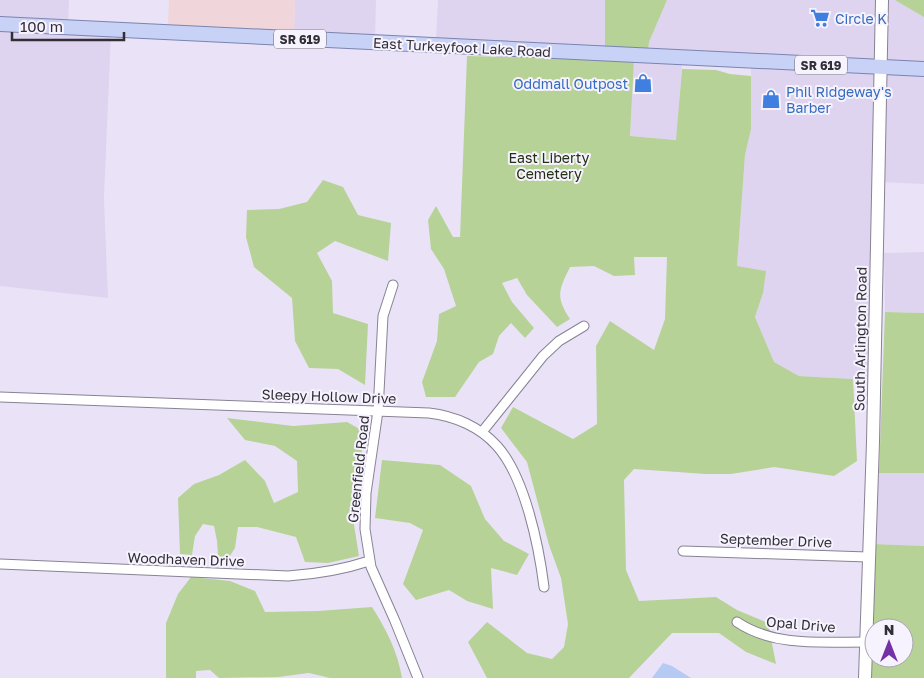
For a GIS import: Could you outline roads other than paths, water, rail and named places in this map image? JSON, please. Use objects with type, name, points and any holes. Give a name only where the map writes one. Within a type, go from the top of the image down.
[{"type":"main road","name":"South Arlington Road","points":[[867,618],[873,424],[882,0]]},
{"type":"main road","name":"East Turkeyfoot Lake Road","points":[[0,24],[924,70]]},
{"type":"street","name":"Greenfield Road","points":[[393,285],[383,316],[378,411],[364,514],[364,529],[369,562],[418,678]]},
{"type":"street","points":[[482,432],[543,356],[559,341],[584,326]]},
{"type":"street","name":"Sleepy Hollow Drive","points":[[0,396],[434,413],[460,420],[482,432],[503,453],[523,495],[539,550],[544,587]]},
{"type":"street","name":"September Drive","points":[[683,551],[868,557]]},
{"type":"street","name":"Woodhaven Drive","points":[[0,564],[288,576],[319,574],[369,562]]},
{"type":"street","name":"Opal Drive","points":[[737,622],[754,632],[778,639],[864,642]]},
{"type":"water","points":[[663,663],[672,666],[691,678],[652,678]]},
{"type":"place","name":"Circle K","points":[[820,18]]},
{"type":"place","name":"Oddmall Outpost","points":[[643,83]]},
{"type":"place","name":"Phil Ridgeway's Barber","points":[[771,99]]},
{"type":"park label","name":"East Liberty Cemetery","points":[[549,166]]}]
